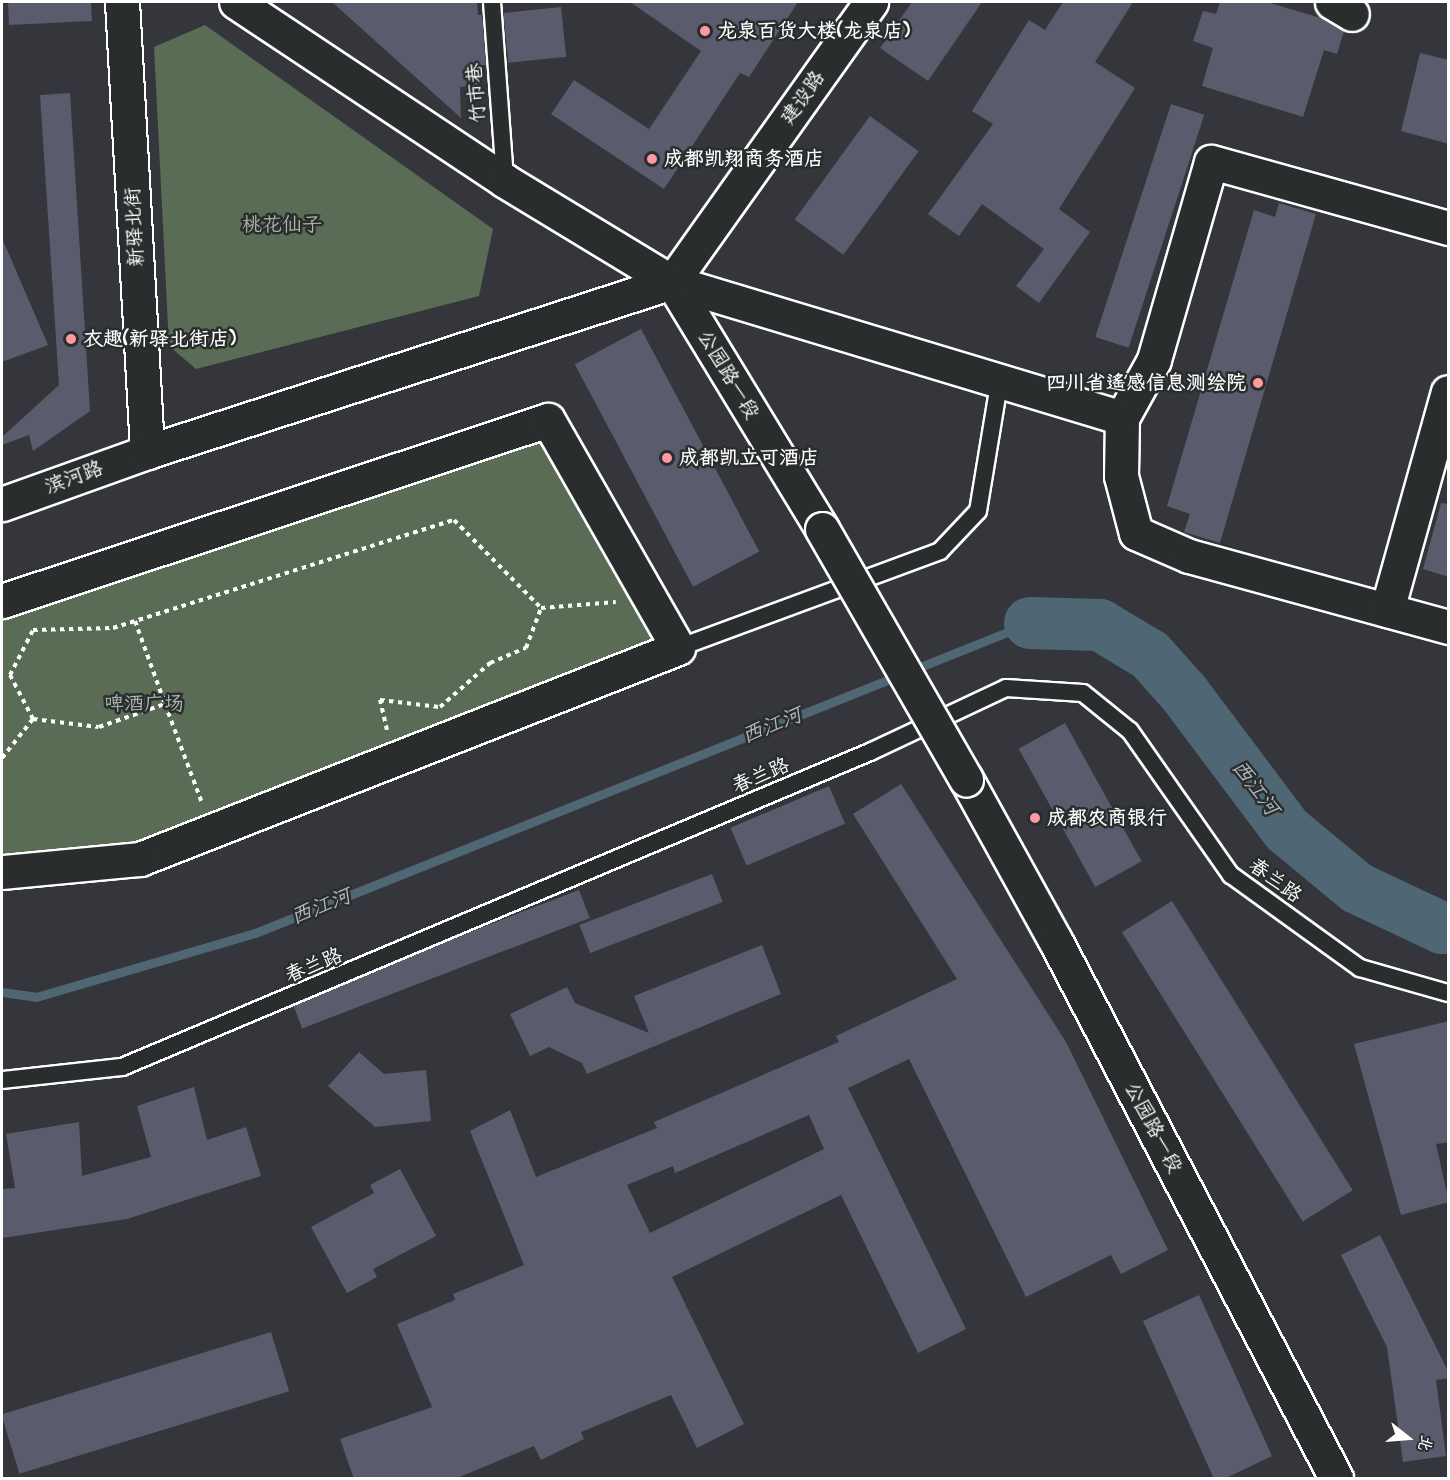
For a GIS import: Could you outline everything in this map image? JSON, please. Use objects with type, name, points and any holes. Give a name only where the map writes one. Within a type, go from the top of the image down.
[{"type":"street","name":"新驿北街","points":[[122,2],[147,452]]},
{"type":"street","points":[[236,2],[505,181],[672,282],[999,384],[1122,418]]},
{"type":"street","name":"建设路","points":[[672,282],[872,2]]},
{"type":"street","points":[[1449,228],[1212,162],[1154,360],[1122,418],[1121,476],[1136,533],[1189,556],[1449,627]]},
{"type":"street","name":"滨河路","points":[[2,504],[147,452],[672,282]]},
{"type":"street","name":"公园路一段","points":[[672,282],[822,529],[966,779],[1055,940],[1336,1479]]},
{"type":"street","points":[[1387,610],[1449,392]]},
{"type":"street","points":[[2,602],[548,420],[678,648],[140,859],[2,872]]},
{"type":"lane","name":"竹市巷","points":[[492,2],[505,181]]},
{"type":"lane","points":[[678,648],[940,551],[978,511],[999,384]]},
{"type":"lane","name":"春兰路","points":[[2,1080],[122,1067],[859,757],[1006,688],[1083,693],[1130,731],[1231,875],[1360,968],[1449,993]]},
{"type":"path","points":[[33,719],[10,675],[33,630],[113,628],[454,520],[541,608]]},
{"type":"path","points":[[541,608],[650,599]]},
{"type":"path","points":[[395,759],[380,700],[440,707],[490,663],[526,648],[541,608]]},
{"type":"path","points":[[135,621],[212,831]]},
{"type":"path","points":[[33,719],[99,727],[165,704]]},
{"type":"path","points":[[2,758],[33,719]]},
{"type":"green space","name":"桃花仙子","points":[[205,25],[493,229],[479,296],[196,369],[169,346],[154,47]]},
{"type":"green space","name":"啤酒广场","points":[[548,420],[678,648],[140,859],[2,872],[2,601]]},
{"type":"building","points":[[8,2],[91,2],[92,21],[9,25]]},
{"type":"building","points":[[332,2],[477,2],[478,15],[482,15],[486,65],[480,65],[481,85],[460,87],[461,118]]},
{"type":"building","points":[[630,2],[798,2],[749,77],[740,73],[664,189],[551,114],[574,80],[649,129],[701,51]]},
{"type":"building","points":[[912,2],[982,2],[928,81],[880,48]]},
{"type":"building","points":[[1063,2],[1133,2],[1095,62],[1135,88],[1059,209],[1090,232],[1039,303],[1016,286],[1044,249],[982,204],[959,236],[928,214],[993,124],[972,111],[1029,20],[1045,30]]},
{"type":"building","points":[[1220,2],[1267,2],[1324,19],[1344,31],[1337,54],[1324,50],[1303,117],[1202,86],[1213,48],[1193,41],[1203,11],[1216,14]]},
{"type":"building","points":[[561,7],[566,57],[509,63],[503,13]]},
{"type":"building","points":[[1420,53],[1449,60],[1449,144],[1401,131]]},
{"type":"building","points":[[70,93],[90,411],[33,451],[29,435],[2,445],[2,437],[59,385],[40,95]]},
{"type":"building","points":[[1171,104],[1204,115],[1129,348],[1095,337]]},
{"type":"building","points":[[870,116],[919,151],[843,255],[795,220]]},
{"type":"building","points":[[1279,203],[1316,214],[1220,543],[1184,532],[1190,514],[1167,506],[1254,210],[1275,217]]},
{"type":"building","points":[[2,238],[48,345],[2,362]]},
{"type":"building","name":"成都凯立可酒店","points":[[641,329],[759,552],[693,587],[575,364]]},
{"type":"building","points":[[1441,503],[1449,504],[1449,577],[1423,569]]},
{"type":"building","points":[[1065,723],[1142,861],[1095,887],[1019,749]]},
{"type":"building","points":[[901,784],[1066,1042],[1168,1250],[1121,1274],[1111,1255],[1026,1297],[909,1059],[848,1088],[966,1329],[918,1353],[841,1195],[672,1277],[744,1424],[697,1448],[671,1395],[581,1432],[584,1439],[541,1460],[534,1446],[455,1479],[354,1479],[340,1439],[432,1407],[397,1324],[455,1300],[453,1294],[524,1265],[470,1131],[510,1110],[536,1177],[657,1128],[654,1122],[839,1042],[836,1036],[957,979],[853,814]],"holes":[[[809,1115],[824,1149],[650,1233],[627,1185],[673,1166],[675,1173]]]},
{"type":"building","points":[[829,786],[845,824],[747,866],[731,828]]},
{"type":"building","points":[[712,874],[723,902],[590,953],[579,925]]},
{"type":"building","points":[[579,890],[590,918],[302,1028],[291,1000]]},
{"type":"building","points":[[1172,901],[1353,1190],[1303,1221],[1122,932]]},
{"type":"building","points":[[762,945],[781,994],[587,1074],[582,1063],[549,1047],[530,1056],[510,1014],[567,987],[575,1003],[649,1033],[634,996]]},
{"type":"building","points":[[1449,1021],[1449,1142],[1436,1144],[1449,1202],[1401,1215],[1354,1044]]},
{"type":"building","points":[[359,1052],[384,1074],[426,1070],[431,1121],[375,1127],[328,1086]]},
{"type":"building","points":[[194,1087],[207,1140],[246,1127],[261,1176],[127,1219],[2,1238],[2,1189],[15,1188],[6,1134],[79,1122],[82,1176],[151,1157],[137,1106]]},
{"type":"building","points":[[400,1169],[436,1236],[373,1269],[377,1277],[347,1293],[311,1227],[374,1193],[370,1185]]},
{"type":"building","points":[[1380,1235],[1449,1373],[1449,1378],[1436,1380],[1446,1456],[1403,1462],[1387,1347],[1341,1255]]},
{"type":"building","points":[[1199,1295],[1272,1456],[1224,1479],[1214,1479],[1143,1321]]},
{"type":"building","points":[[271,1332],[289,1391],[19,1474],[2,1414]]},
{"type":"waterway","name":"西江河","points":[[2,992],[36,997],[255,933],[1030,623]]},
{"type":"waterway","name":"西江河","points":[[1030,623],[1100,625],[1150,655],[1184,693],[1287,830],[1357,888],[1442,928],[1448,928]]},
{"type":"place","name":"龙泉百货大楼(龙泉店)","points":[[705,31]]},
{"type":"place","name":"成都凯翔商务酒店","points":[[652,159]]},
{"type":"place","name":"衣趣(新驿北街店)","points":[[71,339]]},
{"type":"place","name":"四川省遥感信息测绘院","points":[[1258,383]]},
{"type":"place","name":"成都凯立可酒店","points":[[667,458]]},
{"type":"place","name":"成都农商银行","points":[[1035,818]]}]
